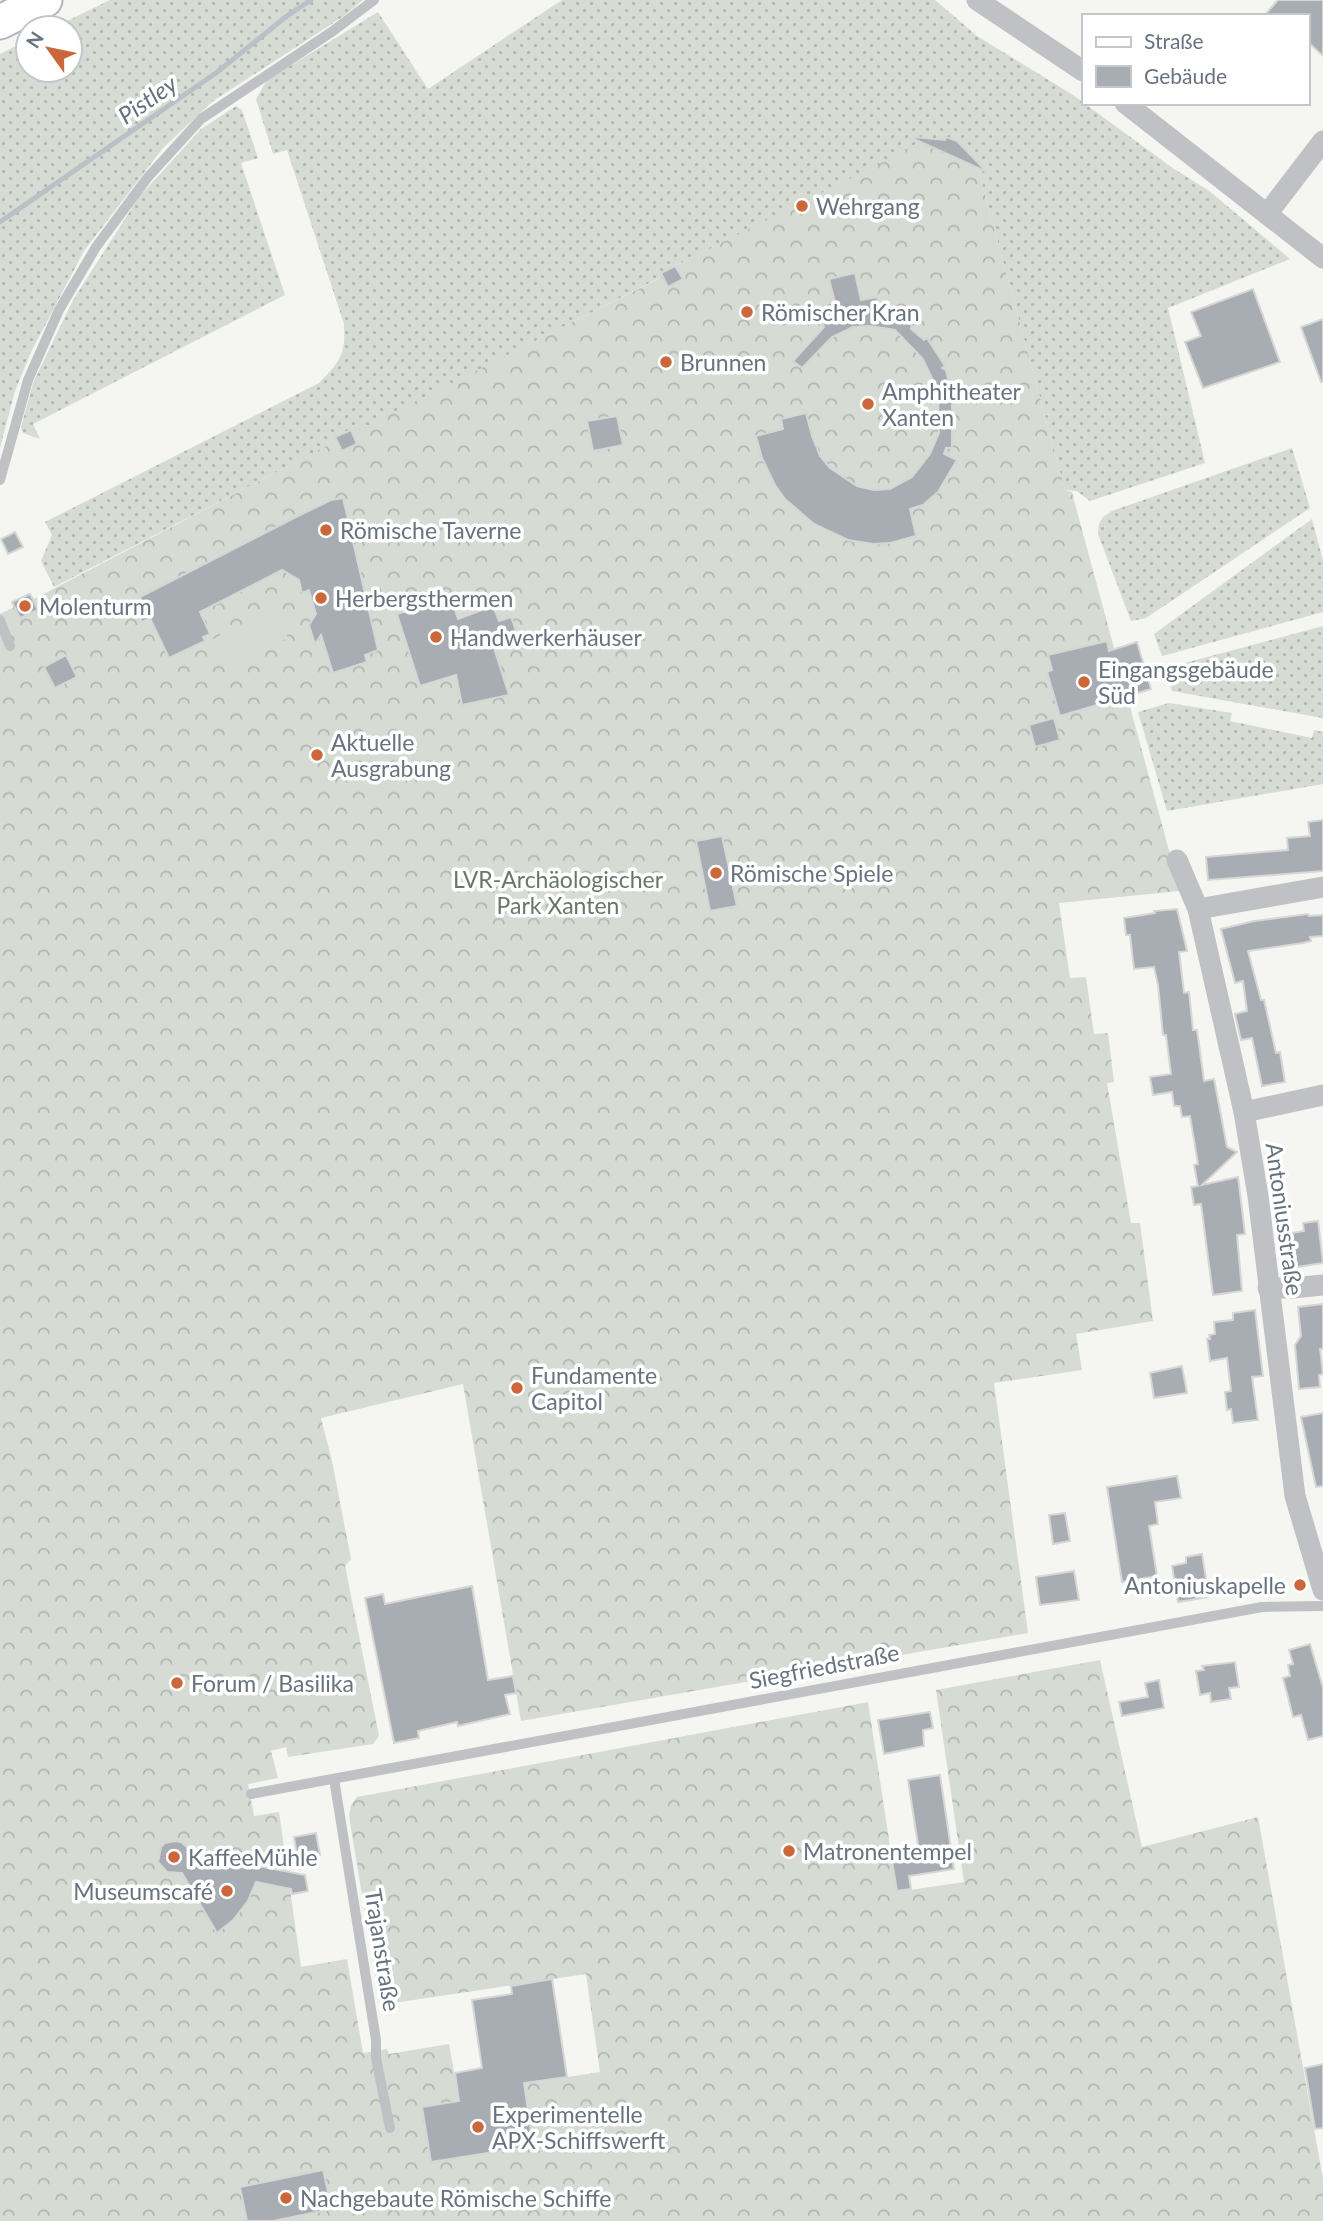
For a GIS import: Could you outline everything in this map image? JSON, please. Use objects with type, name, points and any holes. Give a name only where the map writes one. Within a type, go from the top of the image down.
[{"type":"main road","points":[[0,22],[45,0]]},
{"type":"street","points":[[977,0],[1082,70]]},
{"type":"street","points":[[1128,105],[1323,258]]},
{"type":"street","points":[[1267,214],[1323,141]]},
{"type":"street","name":"Antoniusstraße","points":[[1177,860],[1198,909],[1244,1112],[1258,1196],[1295,1496],[1323,1590]]},
{"type":"street","points":[[1198,909],[1323,887]]},
{"type":"street","points":[[1244,1112],[1323,1095]]},
{"type":"street","points":[[1268,1288],[1323,1285]]},
{"type":"lane","points":[[0,480],[28,380],[60,310],[103,237],[148,177],[201,118],[333,31],[374,0]]},
{"type":"lane","points":[[0,620],[10,646]]},
{"type":"lane","name":"Siegfriedstraße","points":[[251,1794],[1262,1607],[1323,1606]]},
{"type":"lane","name":"Trajanstraße","points":[[334,1779],[376,2040],[376,2058],[390,2128]]},
{"type":"green space","points":[[110,0],[363,0],[344,16],[213,101],[163,148],[84,251],[31,352],[15,391],[0,448],[0,54],[14,47],[14,84],[84,84],[84,14],[82,14]]},
{"type":"green space","points":[[562,0],[935,0],[977,36],[1073,95],[1082,102],[1082,105],[1087,105],[1174,169],[1208,190],[1290,259],[1168,308],[1205,463],[1090,501],[1077,491],[1065,490],[977,165],[960,146],[935,139],[661,273],[663,276],[353,434],[335,437],[337,441],[54,587],[41,561],[52,535],[45,522],[319,383],[332,369],[343,350],[344,324],[287,150],[273,154],[256,99],[267,80],[378,12],[428,89]]},
{"type":"green space","points":[[236,106],[242,110],[258,158],[241,163],[285,295],[33,424],[40,439],[23,433],[21,427],[33,383],[73,300],[139,197],[201,129]]},
{"type":"green space","name":"LVR-Archäologischer Park Xanten","points":[[946,137],[964,145],[977,165],[1065,490],[1072,492],[1180,891],[1059,903],[1070,978],[1086,977],[1094,1034],[1108,1033],[1114,1082],[1107,1083],[1131,1223],[1140,1223],[1153,1321],[1076,1334],[1082,1370],[994,1383],[1028,1633],[521,1721],[463,1384],[321,1418],[351,1559],[345,1566],[379,1736],[373,1744],[288,1757],[286,1747],[271,1751],[278,1778],[248,1784],[254,1816],[279,1812],[301,1967],[347,1959],[363,2053],[387,2049],[389,2054],[449,2044],[458,2094],[600,2072],[586,1974],[380,2005],[349,1816],[351,1805],[357,1797],[868,1702],[897,1892],[964,1882],[936,1690],[1100,1660],[1142,1847],[1258,1817],[1323,2179],[1323,2221],[0,2221],[0,614],[14,607],[12,602],[29,593],[34,599],[336,441],[335,437],[351,429],[353,433],[662,277],[661,273],[925,141],[945,140]]},
{"type":"green space","points":[[1292,448],[1310,508],[1146,618],[1131,621],[1098,534],[1103,517],[1112,511]]},
{"type":"green space","points":[[1312,519],[1323,561],[1323,612],[1162,656],[1154,634]]},
{"type":"green space","points":[[274,608],[288,638],[224,668],[211,640]]},
{"type":"green space","points":[[1323,626],[1323,718],[1172,691],[1166,668]]},
{"type":"green space","points":[[1169,703],[1232,713],[1230,721],[1312,738],[1314,730],[1323,732],[1323,784],[1167,811],[1138,712]]},
{"type":"building","points":[[1278,0],[1323,0],[1323,56],[1309,43],[1309,14],[1266,14]]},
{"type":"building","points":[[946,137],[957,141],[987,172],[914,139],[945,140]]},
{"type":"building","points":[[675,266],[683,279],[668,287],[661,273]]},
{"type":"building","points":[[855,273],[861,300],[877,297],[881,314],[892,318],[894,316],[912,325],[911,329],[924,340],[927,338],[945,366],[942,368],[946,370],[954,404],[952,448],[946,448],[944,454],[957,460],[938,492],[923,505],[910,509],[916,536],[890,543],[873,544],[848,540],[814,524],[785,499],[775,485],[762,458],[756,436],[783,429],[781,419],[806,413],[820,456],[830,468],[857,486],[874,490],[890,489],[912,477],[930,454],[939,433],[938,391],[923,359],[895,330],[870,326],[853,327],[832,337],[802,368],[793,361],[824,327],[819,310],[836,306],[829,279]]},
{"type":"building","points":[[1253,289],[1280,362],[1203,388],[1185,342],[1201,336],[1191,312]]},
{"type":"building","points":[[1323,319],[1323,382],[1321,382],[1301,327]]},
{"type":"building","points":[[617,416],[623,445],[593,451],[587,421]]},
{"type":"building","points":[[351,430],[357,444],[342,451],[335,437]]},
{"type":"building","points":[[343,498],[378,650],[365,655],[367,662],[333,673],[321,635],[315,644],[309,625],[316,614],[309,590],[302,593],[299,580],[282,570],[200,612],[210,634],[203,637],[205,641],[169,658],[150,618],[142,622],[133,605],[142,601],[140,597],[298,516],[331,500]]},
{"type":"building","points":[[15,532],[23,547],[8,554],[1,539]]},
{"type":"building","name":"Molenturm","points":[[30,594],[38,610],[20,618],[12,602]]},
{"type":"building","points":[[451,597],[458,619],[493,606],[499,621],[511,617],[519,639],[494,648],[509,695],[462,705],[456,675],[420,686],[397,614]]},
{"type":"building","name":"Eingangsgebäude Süd","points":[[1107,641],[1109,651],[1137,642],[1151,689],[1060,716],[1047,672],[1052,670],[1048,655]]},
{"type":"building","points":[[66,655],[77,677],[55,688],[44,667]]},
{"type":"building","points":[[1054,718],[1060,740],[1035,747],[1029,725]]},
{"type":"building","points":[[1323,820],[1323,871],[1208,880],[1206,857],[1288,850],[1287,838],[1310,836],[1308,822]]},
{"type":"building","name":"Römische Spiele","points":[[722,836],[737,906],[710,911],[696,841]]},
{"type":"building","points":[[1177,909],[1187,951],[1179,952],[1184,993],[1189,992],[1193,1030],[1197,1030],[1204,1081],[1214,1079],[1227,1147],[1237,1152],[1202,1185],[1238,1177],[1245,1234],[1237,1235],[1242,1291],[1213,1295],[1201,1204],[1194,1205],[1191,1187],[1198,1186],[1194,1165],[1198,1164],[1190,1116],[1182,1117],[1180,1106],[1174,1106],[1172,1092],[1153,1095],[1150,1077],[1171,1074],[1166,1035],[1163,1035],[1158,985],[1154,967],[1134,969],[1130,935],[1126,935],[1124,918]]},
{"type":"building","points":[[1308,914],[1323,915],[1323,936],[1310,937],[1311,941],[1303,943],[1248,951],[1261,1000],[1264,1000],[1276,1053],[1280,1052],[1285,1082],[1262,1086],[1252,1038],[1241,1040],[1235,1014],[1247,1011],[1243,981],[1235,983],[1221,929],[1254,921]]},
{"type":"building","points":[[1318,1221],[1323,1263],[1297,1267],[1292,1233],[1304,1231],[1303,1223]]},
{"type":"building","points":[[1323,1304],[1323,1349],[1320,1349],[1323,1374],[1319,1375],[1320,1387],[1299,1389],[1295,1345],[1301,1336],[1298,1307]]},
{"type":"building","points":[[1255,1310],[1263,1376],[1252,1377],[1258,1420],[1233,1423],[1231,1409],[1227,1410],[1225,1392],[1231,1391],[1227,1358],[1210,1361],[1207,1339],[1210,1339],[1209,1335],[1215,1334],[1214,1322],[1233,1320],[1233,1313]]},
{"type":"building","points":[[1182,1366],[1187,1393],[1154,1398],[1150,1373]]},
{"type":"building","points":[[1323,1413],[1323,1486],[1316,1487],[1301,1417]]},
{"type":"building","points":[[1177,1476],[1181,1498],[1155,1502],[1158,1524],[1149,1526],[1157,1576],[1122,1582],[1107,1487]]},
{"type":"building","points":[[1065,1513],[1070,1541],[1053,1544],[1049,1515]]},
{"type":"building","points":[[1202,1554],[1209,1597],[1178,1602],[1172,1566],[1186,1563],[1186,1557]]},
{"type":"building","points":[[1074,1571],[1079,1600],[1040,1605],[1036,1577]]},
{"type":"building","points":[[472,1586],[488,1680],[513,1676],[516,1693],[505,1695],[510,1714],[458,1726],[457,1722],[418,1731],[419,1738],[394,1743],[365,1598],[383,1594],[385,1604]]},
{"type":"building","points":[[1310,1644],[1323,1688],[1323,1736],[1308,1740],[1301,1715],[1293,1717],[1283,1678],[1290,1676],[1288,1665],[1293,1664],[1289,1650]]},
{"type":"building","points":[[1235,1662],[1239,1687],[1229,1688],[1231,1699],[1211,1702],[1210,1693],[1200,1695],[1196,1671],[1204,1670],[1202,1666]]},
{"type":"building","points":[[1159,1680],[1164,1708],[1122,1716],[1119,1702],[1148,1697],[1145,1683]]},
{"type":"building","points":[[930,1712],[933,1728],[923,1730],[924,1746],[884,1754],[878,1720]]},
{"type":"building","points":[[940,1775],[954,1869],[909,1876],[911,1889],[897,1891],[891,1855],[919,1851],[908,1780]]},
{"type":"building","points":[[316,1833],[319,1865],[299,1869],[294,1837]]},
{"type":"building","points":[[181,1842],[195,1854],[305,1875],[308,1891],[292,1894],[291,1889],[256,1882],[248,1901],[233,1920],[217,1933],[182,1873],[167,1872],[158,1862],[161,1847],[165,1843]]},
{"type":"building","points":[[552,1979],[567,2077],[524,2083],[533,2146],[431,2162],[422,2107],[459,2101],[455,2073],[482,2068],[472,2000],[512,1994],[511,1986]]},
{"type":"building","points":[[1323,2064],[1323,2128],[1315,2129],[1305,2068]]},
{"type":"building","name":"Nachgebaute Römische Schiffe","points":[[323,2170],[332,2209],[273,2221],[247,2221],[240,2187]]},
{"type":"waterway","name":"Pistley","points":[[0,222],[216,73],[311,0]]},
{"type":"place","name":"Wehrgang","points":[[802,206]]},
{"type":"place","name":"Römischer Kran","points":[[747,312]]},
{"type":"place","name":"Brunnen","points":[[666,362]]},
{"type":"place","name":"Amphitheater Xanten","points":[[868,404]]},
{"type":"place","name":"Römische Taverne","points":[[326,530]]},
{"type":"place","name":"Herbergsthermen","points":[[321,598]]},
{"type":"place","name":"Molenturm","points":[[25,606]]},
{"type":"place","name":"Handwerkerhäuser","points":[[436,637]]},
{"type":"place","name":"Eingangsgebäude Süd","points":[[1084,682]]},
{"type":"place","name":"Aktuelle Ausgrabung","points":[[317,755]]},
{"type":"place","name":"Römische Spiele","points":[[716,873]]},
{"type":"place","name":"Fundamente Capitol","points":[[517,1388]]},
{"type":"place","name":"Antoniuskapelle","points":[[1300,1585]]},
{"type":"place","name":"Forum / Basilika","points":[[177,1683]]},
{"type":"place","name":"Matronentempel","points":[[789,1851]]},
{"type":"place","name":"KaffeeMühle","points":[[174,1857]]},
{"type":"place","name":"Museumscafé","points":[[227,1891]]},
{"type":"place","name":"Experimentelle APX-Schiffswerft","points":[[478,2127]]},
{"type":"place","name":"Nachgebaute Römische Schiffe","points":[[286,2198]]}]
